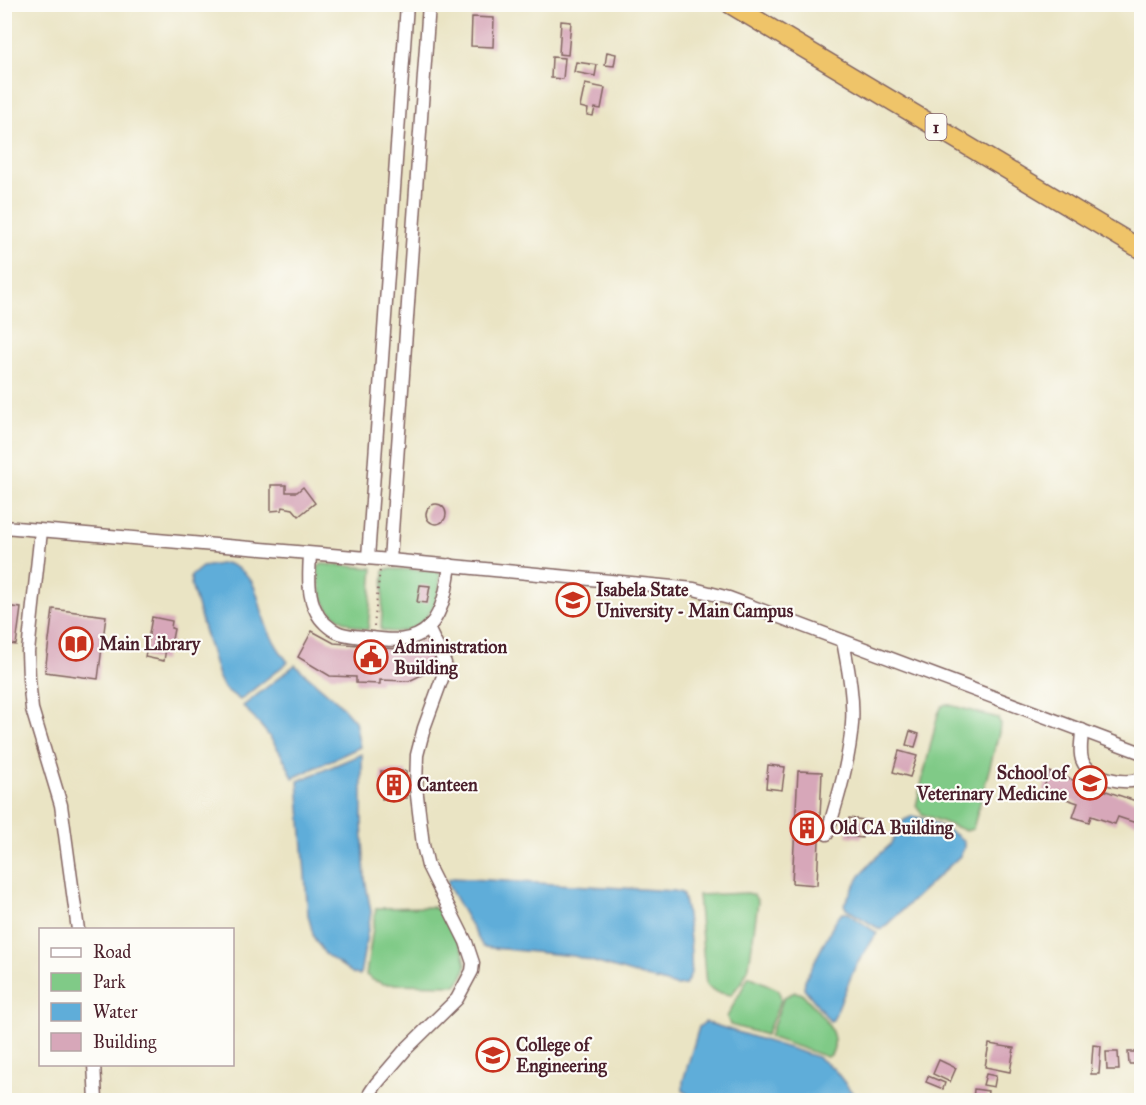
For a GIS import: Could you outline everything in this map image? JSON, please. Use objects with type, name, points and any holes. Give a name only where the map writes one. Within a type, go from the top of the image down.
[{"type":"highway","name":"1","points":[[730,4],[1142,250]]},
{"type":"street","points":[[380,559],[407,4]]},
{"type":"street","points":[[380,559],[429,4]]},
{"type":"street","points":[[4,528],[450,565],[694,589],[729,598],[1142,753]]},
{"type":"street","points":[[41,531],[28,652],[28,679],[32,709],[55,778],[61,805],[78,928]]},
{"type":"street","points":[[310,554],[310,588],[317,614],[336,632],[391,640],[410,638],[428,628],[441,607],[447,588],[450,565]]},
{"type":"street","points":[[369,1101],[370,1093],[376,1084],[406,1049],[458,999],[472,971],[473,963],[466,942],[428,866],[423,845],[416,787],[417,755],[424,728],[444,676],[445,663],[428,628]]},
{"type":"street","points":[[827,834],[844,773],[852,723],[849,679],[843,641]]},
{"type":"street","points":[[1082,730],[1082,763],[1088,769],[1116,782],[1136,781],[1142,778]]},
{"type":"street","points":[[94,1066],[96,1101]]},
{"type":"path","points":[[373,638],[380,559]]},
{"type":"green space","points":[[322,564],[373,568],[368,630],[345,622],[330,610],[321,592],[319,581],[318,567]]},
{"type":"green space","points":[[386,569],[435,570],[440,574],[440,587],[432,609],[416,626],[394,632],[381,630],[384,571]]},
{"type":"green space","points":[[946,704],[998,718],[1000,723],[973,829],[966,831],[922,814],[916,806],[938,714],[942,706]]},
{"type":"green space","points":[[748,893],[754,895],[758,902],[749,966],[743,980],[731,995],[716,992],[706,985],[698,895]]},
{"type":"green space","points":[[433,907],[443,913],[463,951],[466,965],[463,976],[456,985],[384,984],[366,975],[376,908]]},
{"type":"green space","points":[[749,976],[779,990],[781,1000],[766,1035],[730,1025],[727,1017]]},
{"type":"green space","points":[[795,992],[803,994],[827,1022],[834,1038],[831,1055],[827,1057],[769,1037],[784,997]]},
{"type":"water","points":[[226,563],[246,574],[252,581],[268,630],[288,662],[240,700],[224,688],[218,676],[191,585],[191,576],[202,567]]},
{"type":"water","points":[[295,665],[338,702],[355,721],[360,747],[293,778],[271,739],[243,706]]},
{"type":"water","points":[[362,754],[365,879],[371,912],[360,975],[354,974],[325,954],[314,938],[308,915],[298,781]]},
{"type":"water","points":[[913,816],[953,833],[964,841],[964,848],[960,856],[881,930],[846,909],[844,904],[860,876],[872,861],[890,845],[904,820]]},
{"type":"water","points":[[453,878],[682,893],[689,935],[690,977],[685,985],[676,986],[574,956],[483,947],[448,885],[448,880]]},
{"type":"water","points":[[843,913],[848,913],[877,933],[855,967],[833,1020],[830,1021],[804,988],[805,980],[837,918]]},
{"type":"water","points":[[705,1022],[817,1057],[834,1069],[858,1100],[694,1100],[683,1090],[683,1081],[699,1027]]},
{"type":"building","points":[[472,17],[494,18],[493,47],[471,46]]},
{"type":"building","points":[[561,21],[571,22],[568,55],[559,54]]},
{"type":"building","points":[[607,52],[616,54],[614,66],[605,65]]},
{"type":"building","points":[[552,57],[565,58],[563,79],[551,78]]},
{"type":"building","points":[[576,62],[597,65],[595,76],[574,72]]},
{"type":"building","points":[[585,84],[605,88],[601,109],[595,108],[593,116],[587,115],[588,109],[580,107]]},
{"type":"building","points":[[271,485],[286,485],[286,492],[297,492],[303,487],[315,503],[299,516],[293,509],[283,507],[282,510],[271,511]]},
{"type":"building","points":[[436,504],[443,507],[446,514],[443,521],[436,524],[429,521],[426,514],[429,507]]},
{"type":"building","points":[[420,585],[430,586],[427,603],[417,602]]},
{"type":"building","points":[[4,606],[21,608],[16,645],[4,643]]},
{"type":"building","name":"Main Library","points":[[53,609],[106,616],[98,679],[45,672]]},
{"type":"building","points":[[152,617],[172,621],[171,628],[174,629],[170,650],[166,648],[164,661],[145,657]]},
{"type":"building","name":"Administration Building","points":[[312,631],[334,643],[358,645],[358,641],[380,644],[379,648],[404,649],[428,637],[441,666],[409,681],[380,680],[380,684],[356,683],[356,677],[330,676],[298,657]]},
{"type":"building","points":[[910,731],[919,734],[915,747],[906,745]]},
{"type":"building","points":[[899,751],[917,756],[910,777],[893,772]]},
{"type":"building","points":[[768,765],[785,767],[782,790],[766,788]]},
{"type":"building","name":"Canteen","points":[[381,771],[406,771],[407,798],[382,799]]},
{"type":"building","name":"Old CA Building","points":[[798,771],[822,772],[817,885],[792,883]]},
{"type":"building","points":[[1049,772],[1142,803],[1142,825],[1118,817],[1115,824],[1091,816],[1089,822],[1073,817],[1078,803],[1043,791]]},
{"type":"building","points":[[849,818],[864,820],[862,838],[847,836]]},
{"type":"building","points":[[989,1044],[1014,1048],[1010,1072],[985,1067]]},
{"type":"building","points":[[1093,1045],[1101,1046],[1099,1074],[1091,1074]]},
{"type":"building","points":[[1106,1052],[1118,1052],[1119,1070],[1107,1070]]},
{"type":"building","points":[[1128,1052],[1142,1052],[1142,1064],[1129,1064]]},
{"type":"building","points":[[939,1060],[956,1068],[950,1082],[933,1074]]},
{"type":"building","points":[[986,1074],[996,1076],[994,1087],[983,1085]]},
{"type":"building","points":[[928,1076],[945,1083],[943,1089],[926,1082]]},
{"type":"building","points":[[974,1089],[988,1091],[987,1100],[973,1100]]},
{"type":"place","name":"Isabela State University - Main Campus","points":[[573,600]]},
{"type":"place","name":"Main Library","points":[[76,644]]},
{"type":"place","name":"Administration Building","points":[[371,657]]},
{"type":"place","name":"School of Veterinary Medicine","points":[[1090,783]]},
{"type":"place","name":"Canteen","points":[[394,785]]},
{"type":"place","name":"Old CA Building","points":[[807,828]]},
{"type":"place","name":"College of Engineering","points":[[493,1055]]}]
